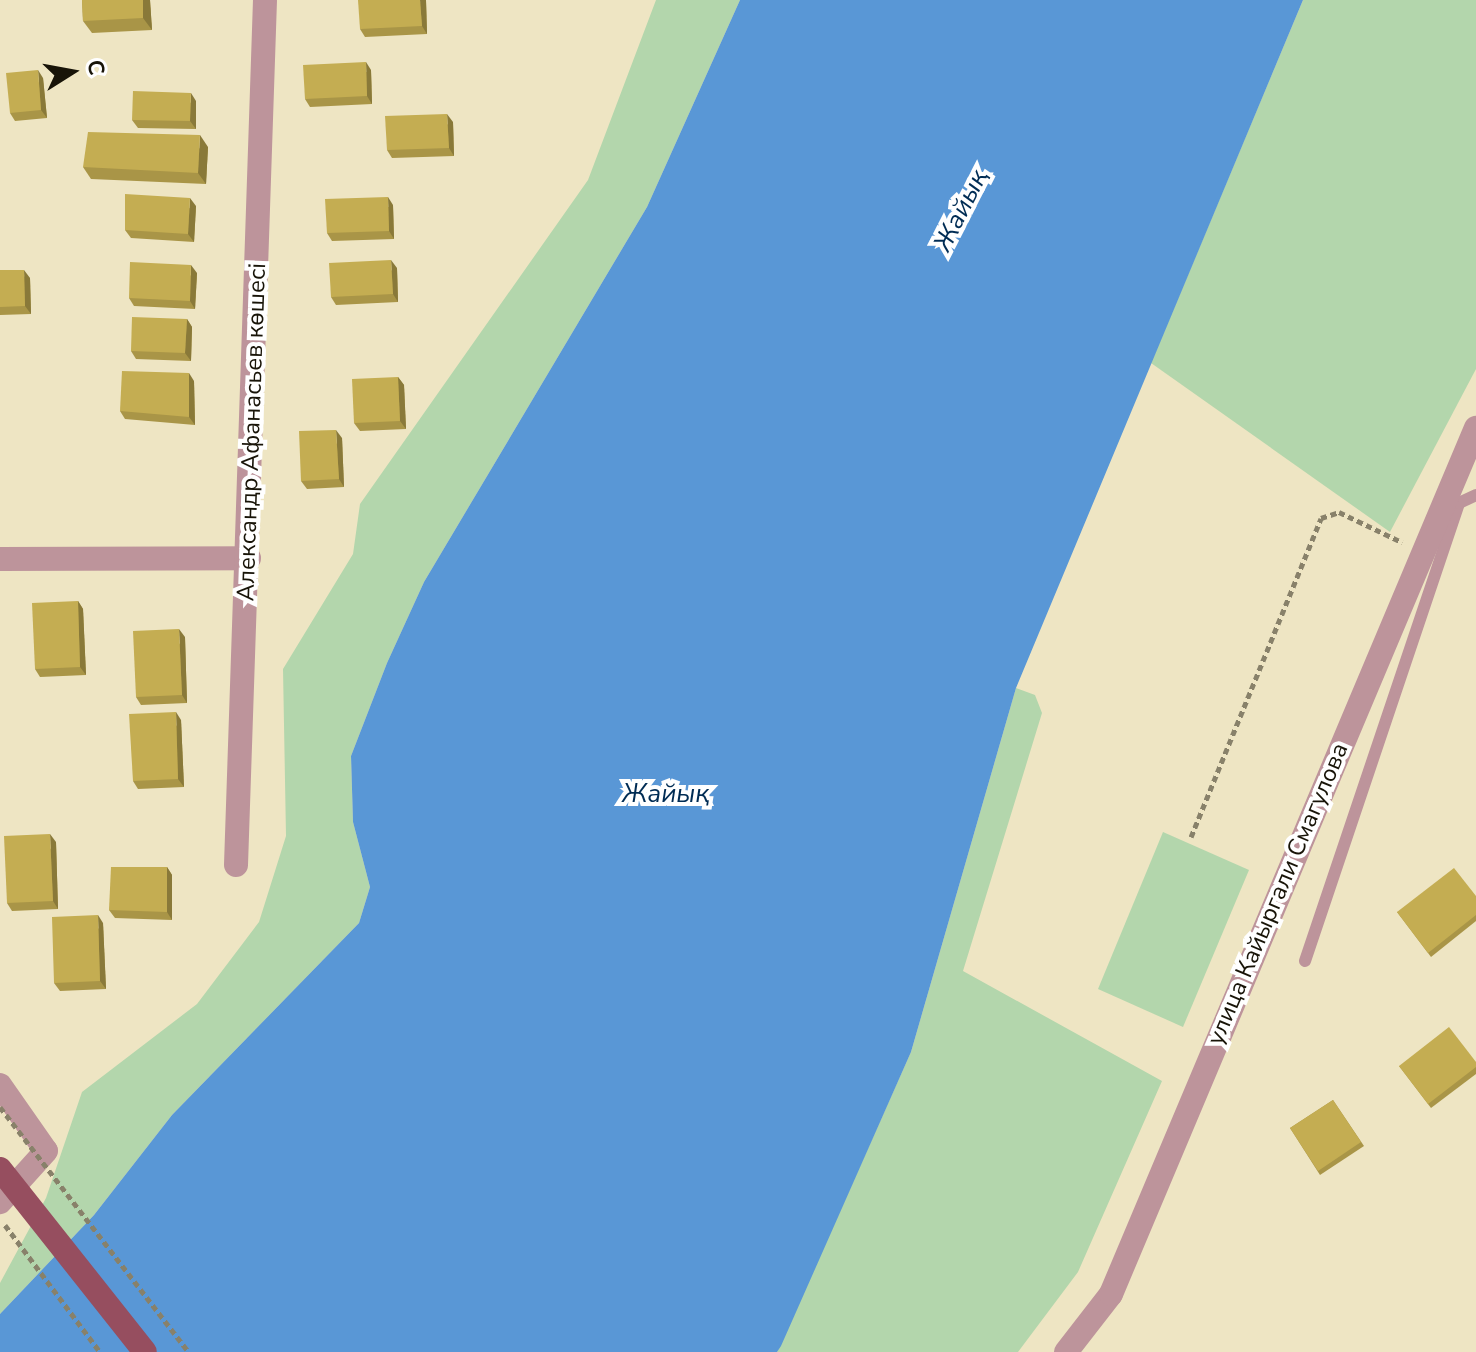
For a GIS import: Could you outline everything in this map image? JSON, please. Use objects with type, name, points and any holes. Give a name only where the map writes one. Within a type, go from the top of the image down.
[{"type":"main road","points":[[0,1169],[145,1352]]},
{"type":"street","name":"Александр Афанасьев көшесі","points":[[236,865],[249,558],[265,0]]},
{"type":"street","name":"улица Кайыргали Смагулова","points":[[1066,1352],[1111,1294],[1476,428]]},
{"type":"street","points":[[0,559],[249,558]]},
{"type":"street","points":[[0,1085],[46,1151],[0,1202]]},
{"type":"lane","points":[[1305,961],[1459,503],[1476,495]]},
{"type":"path","points":[[1191,837],[1321,518],[1339,512],[1387,537]]},
{"type":"path","points":[[0,1107],[189,1352]]},
{"type":"path","points":[[0,1219],[100,1352]]},
{"type":"green space","points":[[656,0],[740,0],[647,207],[424,582],[387,663],[351,756],[353,822],[370,887],[359,923],[172,1115],[94,1215],[0,1314],[0,1283],[46,1198],[82,1092],[197,1004],[259,922],[286,836],[283,669],[353,554],[360,504],[588,180]]},
{"type":"green space","points":[[1303,0],[1476,0],[1476,369],[1390,532],[1151,363]]},
{"type":"green space","points":[[1016,688],[1035,695],[1042,713],[963,971],[1162,1081],[1078,1272],[1018,1352],[777,1352],[911,1052]]},
{"type":"green space","points":[[1163,832],[1249,870],[1183,1027],[1098,989]]},
{"type":"water","name":"Жайық","points":[[740,0],[1303,0],[1016,688],[911,1052],[781,1346],[777,1352],[0,1352],[0,1314],[94,1215],[172,1115],[359,923],[370,887],[353,822],[351,756],[387,663],[424,582],[647,207]]},
{"type":"building","points":[[82,0],[143,0],[143,18],[83,21]]},
{"type":"building","points":[[358,0],[420,0],[422,26],[360,29]]},
{"type":"building","points":[[366,62],[367,96],[305,99],[303,65]]},
{"type":"building","points":[[38,70],[41,110],[10,113],[6,73]]},
{"type":"building","points":[[133,91],[191,93],[190,121],[132,120]]},
{"type":"building","points":[[447,114],[449,148],[387,150],[385,116]]},
{"type":"building","points":[[88,132],[200,135],[198,173],[83,167]]},
{"type":"building","points":[[125,194],[190,198],[188,234],[125,230]]},
{"type":"building","points":[[388,197],[389,231],[327,233],[325,199]]},
{"type":"building","points":[[391,260],[393,294],[331,297],[329,263]]},
{"type":"building","points":[[130,262],[191,265],[190,301],[129,298]]},
{"type":"building","points":[[0,270],[24,270],[25,306],[0,307]]},
{"type":"building","points":[[132,317],[187,319],[185,353],[131,351]]},
{"type":"building","points":[[122,371],[189,373],[189,417],[120,411]]},
{"type":"building","points":[[398,377],[400,421],[354,423],[352,379]]},
{"type":"building","points":[[336,430],[339,479],[301,481],[299,431]]},
{"type":"building","points":[[78,601],[80,667],[35,669],[32,603]]},
{"type":"building","points":[[179,629],[182,695],[136,697],[133,631]]},
{"type":"building","points":[[176,712],[178,779],[133,781],[129,714]]},
{"type":"building","points":[[50,834],[53,901],[7,903],[4,836]]},
{"type":"building","points":[[111,867],[167,867],[167,912],[109,910]]},
{"type":"building","points":[[1454,868],[1476,896],[1476,915],[1428,953],[1397,912]]},
{"type":"building","points":[[98,915],[100,981],[54,983],[52,917]]},
{"type":"building","points":[[1449,1027],[1476,1062],[1476,1067],[1428,1104],[1399,1066]]},
{"type":"building","points":[[1333,1100],[1361,1142],[1318,1171],[1290,1128]]}]
